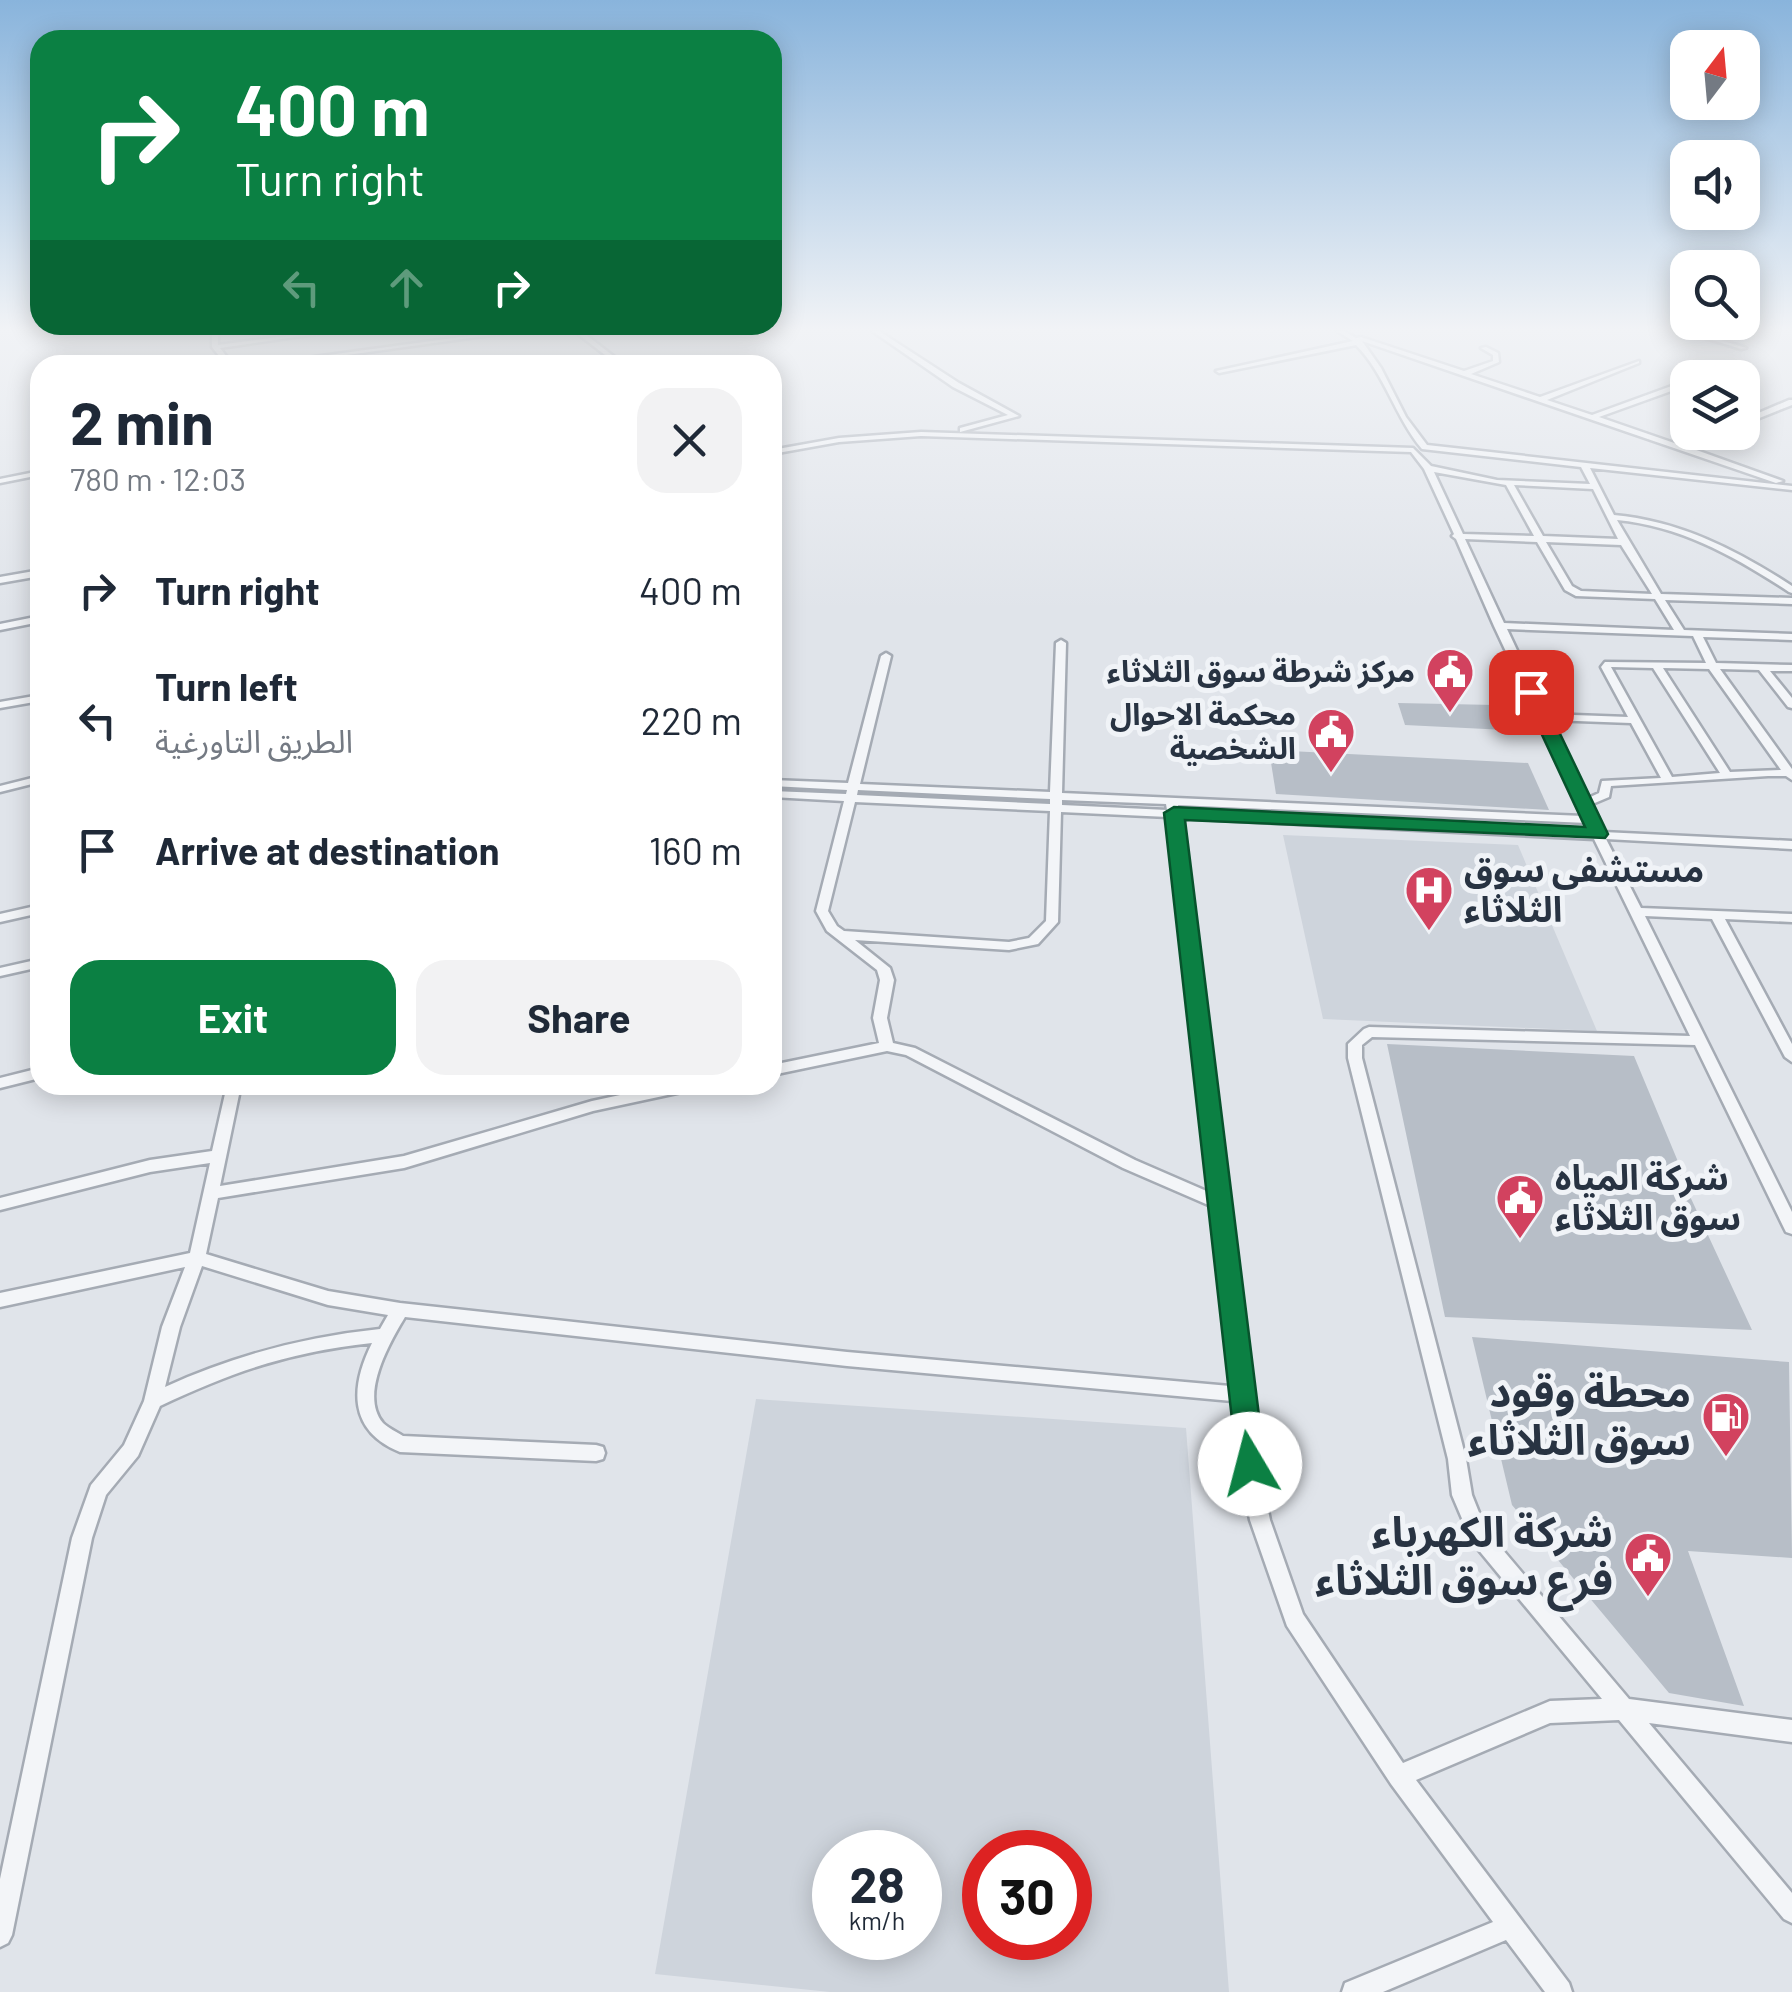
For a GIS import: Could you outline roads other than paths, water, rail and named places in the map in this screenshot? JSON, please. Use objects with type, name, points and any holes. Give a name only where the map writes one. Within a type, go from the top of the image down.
[{"type":"street","points":[[963,430],[985,424]]},
{"type":"street","points":[[1406,424],[1583,804],[1792,1228]]},
{"type":"street","points":[[1610,424],[1670,443]]},
{"type":"street","points":[[782,448],[857,433],[963,430],[1420,453],[1445,449],[1792,489]]},
{"type":"street","points":[[1410,432],[1420,453],[1509,483],[1595,487]]},
{"type":"street","points":[[782,449],[921,434],[1138,438]]},
{"type":"street","points":[[1690,450],[1792,489]]},
{"type":"street","points":[[1584,464],[1624,542],[1681,633]]},
{"type":"street","points":[[0,481],[30,475]]},
{"type":"street","points":[[1509,483],[1568,588],[1599,597],[1792,601]]},
{"type":"street","points":[[1611,517],[1657,520],[1751,564],[1792,590]]},
{"type":"street","points":[[1456,536],[1624,542]]},
{"type":"street","points":[[0,580],[30,574]]},
{"type":"street","points":[[0,627],[30,620]]},
{"type":"street","points":[[1499,626],[1792,637]]},
{"type":"street","points":[[1696,634],[1712,666],[1791,775]]},
{"type":"street","points":[[842,935],[1009,946],[1033,941],[1052,922],[1061,643]]},
{"type":"street","points":[[886,656],[822,911],[842,935],[883,968],[887,980],[880,1018],[887,1046]]},
{"type":"street","points":[[1656,664],[1724,772]]},
{"type":"street","points":[[1668,780],[1606,668],[1656,664],[1792,668]]},
{"type":"street","points":[[1762,667],[1792,705]]},
{"type":"street","points":[[0,706],[30,700]]},
{"type":"street","points":[[1543,717],[1635,720]]},
{"type":"street","points":[[1583,804],[1605,794],[1606,782],[1648,784],[1724,772],[1791,775]]},
{"type":"street","points":[[0,789],[30,782]]},
{"type":"street","points":[[782,784],[851,793]]},
{"type":"street","points":[[782,794],[851,793],[1173,808],[1792,845]]},
{"type":"street","points":[[1173,808],[1591,820]]},
{"type":"street","points":[[1173,808],[1240,1394],[1260,1520],[1294,1619],[1399,1776],[1560,1992]]},
{"type":"street","points":[[0,918],[30,911]]},
{"type":"street","points":[[1638,912],[1792,918]]},
{"type":"street","points":[[1716,915],[1790,1048]]},
{"type":"street","points":[[0,972],[30,965]]},
{"type":"street","points":[[1700,1041],[1389,1031],[1368,1032],[1355,1044],[1462,1495],[1479,1536],[1792,1911]]},
{"type":"street","points":[[782,1068],[887,1046],[910,1050],[1129,1164],[1220,1204]]},
{"type":"street","points":[[3,1081],[30,1076]]},
{"type":"street","points":[[0,1935],[82,1538],[98,1491],[132,1450],[153,1401],[171,1326],[197,1258],[232,1095]]},
{"type":"street","points":[[210,1193],[404,1162],[592,1106],[644,1095]]},
{"type":"street","points":[[0,1204],[150,1166],[217,1156]]},
{"type":"street","points":[[0,1300],[197,1258],[328,1298],[400,1310],[847,1359],[1240,1394]]},
{"type":"street","points":[[400,1310],[373,1360],[366,1396],[374,1426],[400,1444],[596,1453]]},
{"type":"street","points":[[153,1401],[229,1364],[278,1348],[385,1335]]},
{"type":"street","points":[[1399,1776],[1550,1712],[1624,1709],[1792,1731]]},
{"type":"street","points":[[1354,1992],[1511,1926]]},
{"type":"place","name":"مركز شرطة سوق الثلاثاء","points":[[1450,714]]},
{"type":"place","name":"محكمة الاحوال الشخصية","points":[[1331,774]]},
{"type":"place","name":"مستشفى سوق الثلاثاء","points":[[1429,932]]},
{"type":"place","name":"شركة المياه سوق الثلاثاء","points":[[1520,1240]]},
{"type":"place","name":"محطة وقود سوق الثلاثاء","points":[[1726,1458]]},
{"type":"place","name":"شركة الكهرباء فرع سوق الثلاثاء","points":[[1648,1598]]}]
